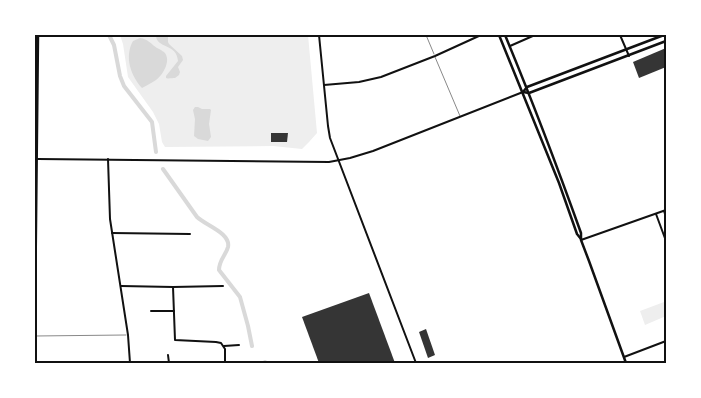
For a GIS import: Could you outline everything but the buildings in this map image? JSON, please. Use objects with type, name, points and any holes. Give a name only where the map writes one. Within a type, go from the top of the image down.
[{"type":"main road","points":[[35,318],[38,35]]},
{"type":"main road","points":[[499,35],[577,234],[582,240]]},
{"type":"main road","points":[[505,35],[527,87],[581,233],[626,363]]},
{"type":"main road","points":[[522,92],[527,87],[664,35]]},
{"type":"main road","points":[[522,92],[529,93],[666,41]]},
{"type":"street","points":[[319,35],[329,132],[416,363]]},
{"type":"street","points":[[324,85],[360,82],[381,77],[435,56],[481,35]]},
{"type":"street","points":[[510,46],[535,35]]},
{"type":"street","points":[[620,35],[629,56]]},
{"type":"street","points":[[36,159],[340,161],[373,151],[522,92]]},
{"type":"street","points":[[108,159],[112,233],[128,335],[130,363]]},
{"type":"street","points":[[582,240],[665,211],[666,217]]},
{"type":"street","points":[[656,214],[666,241]]},
{"type":"street","points":[[112,233],[190,234]]},
{"type":"street","points":[[121,286],[222,286]]},
{"type":"street","points":[[173,287],[174,340],[216,342],[224,346],[239,345]]},
{"type":"street","points":[[151,311],[174,311]]},
{"type":"street","points":[[624,356],[666,341]]},
{"type":"street","points":[[224,346],[225,363]]},
{"type":"street","points":[[168,354],[169,363]]},
{"type":"lane","points":[[426,35],[460,117]]},
{"type":"lane","points":[[35,336],[128,335]]},
{"type":"shaded area","points":[[120,35],[308,35],[317,133],[302,149],[273,146],[165,147],[162,142],[159,124],[153,112],[128,77]]},
{"type":"shaded area","points":[[156,35],[168,35],[169,44],[182,56],[183,60],[178,67],[180,72],[175,78],[166,78],[166,76],[178,61],[177,55],[159,42]]},
{"type":"shaded area","points":[[140,38],[164,52],[167,59],[166,67],[159,78],[142,88],[132,72],[129,60],[130,47],[133,41]]},
{"type":"shaded area","points":[[195,107],[211,110],[209,124],[211,137],[208,141],[194,136],[195,119],[193,110]]},
{"type":"shaded area","points":[[664,302],[666,316],[645,325],[640,311]]},
{"type":"waterway","points":[[109,35],[114,45],[120,76],[124,86],[152,122],[156,152]]},
{"type":"waterway","points":[[163,169],[197,217],[222,233],[226,238],[228,247],[220,263],[219,270],[240,297],[252,346]]}]
